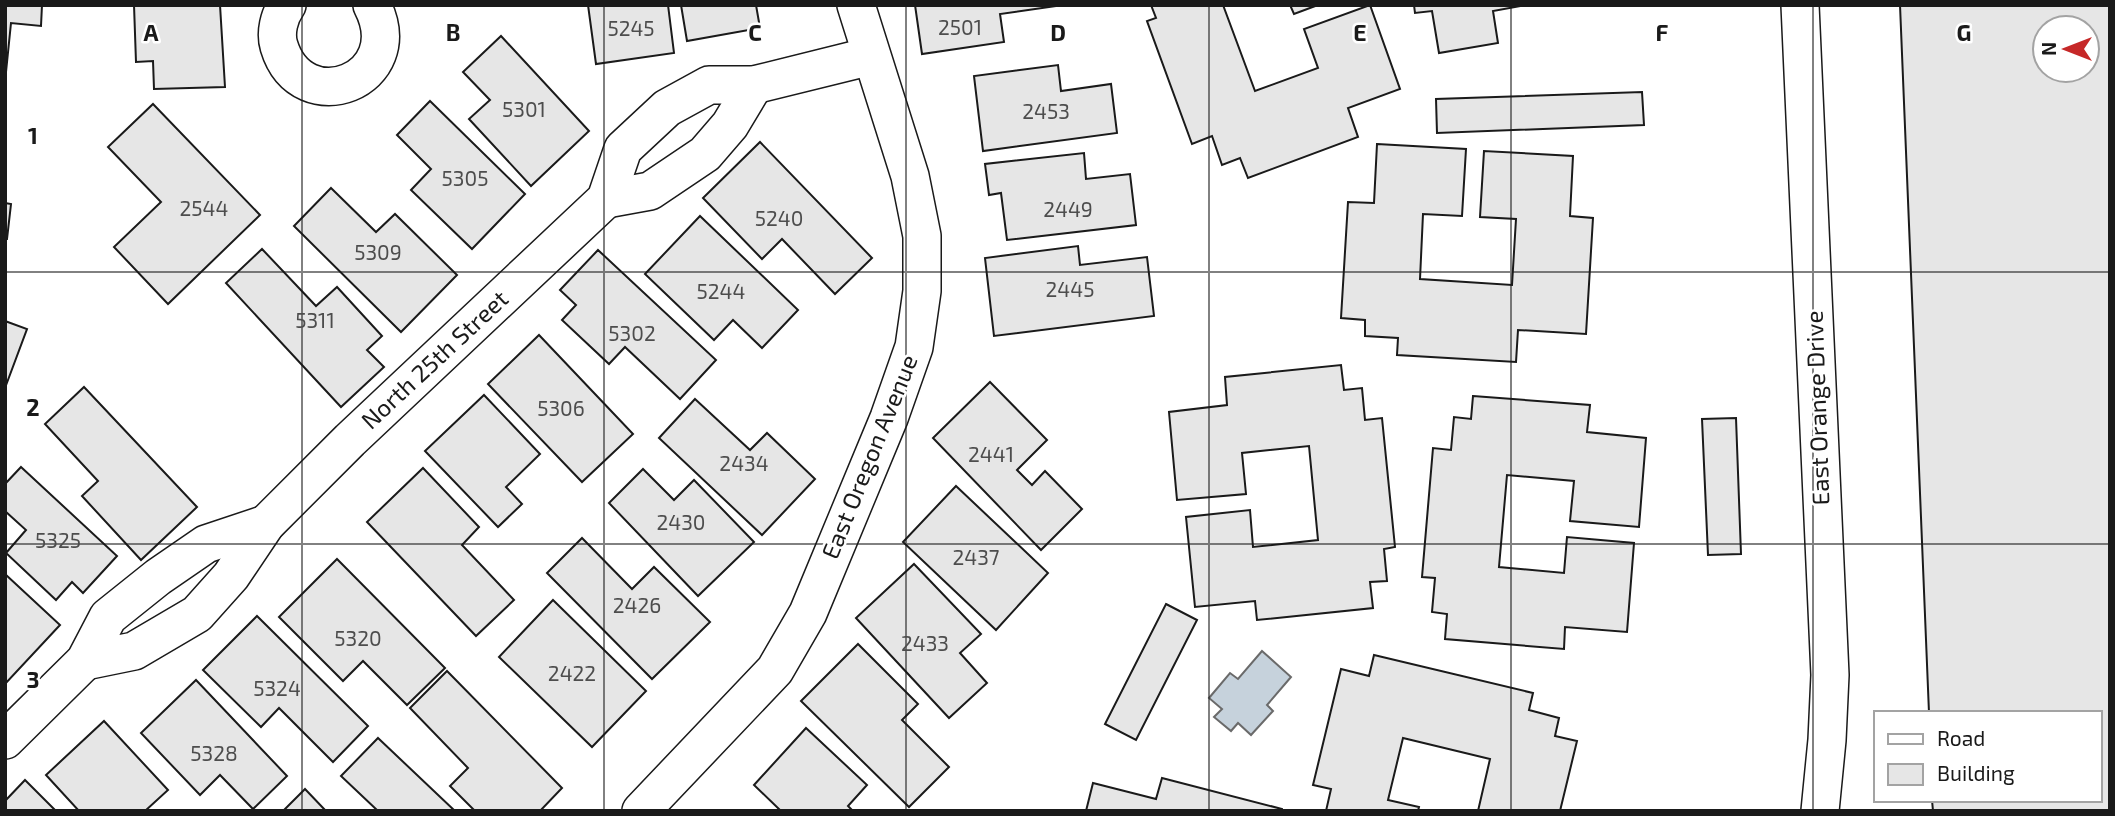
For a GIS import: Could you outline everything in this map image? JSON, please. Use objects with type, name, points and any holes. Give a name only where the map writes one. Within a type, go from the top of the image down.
[{"type":"street","points":[[287,5],[279,25],[278,41],[283,57],[292,71],[304,81],[320,86],[338,86],[354,80],[369,69],[378,54],[382,37],[379,19],[372,5]]},
{"type":"street","name":"East Oregon Avenue","points":[[640,811],[775,670],[808,613],[889,418],[914,347],[922,291],[922,236],[910,176],[856,5]]},
{"type":"street","name":"East Orange Drive","points":[[1800,5],[1829,675],[1827,740],[1820,811]]},
{"type":"street","name":"North 25th Street","points":[[85,661],[134,651],[197,614],[231,576],[265,524],[350,440],[606,199],[623,149],[667,108],[709,85],[754,85],[871,56]]},
{"type":"street","points":[[606,199],[650,191],[705,154],[730,125],[754,85]]},
{"type":"street","name":"North 25th Street","points":[[5,740],[85,661],[108,617],[158,577],[206,544],[265,524]]},
{"type":"shaded area","points":[[1262,651],[1291,677],[1267,705],[1273,711],[1251,735],[1238,723],[1231,731],[1214,717],[1222,709],[1209,698],[1230,673],[1238,679]]},
{"type":"building","points":[[5,5],[42,5],[41,26],[11,23],[6,72]]},
{"type":"building","points":[[134,5],[220,5],[225,87],[154,89],[153,61],[136,62]]},
{"type":"building","points":[[588,5],[668,5],[674,53],[596,64]]},
{"type":"building","points":[[681,5],[756,5],[760,28],[687,41]]},
{"type":"building","points":[[915,5],[1063,5],[1000,14],[1004,42],[922,54]]},
{"type":"building","points":[[1151,5],[1223,5],[1255,91],[1318,68],[1304,29],[1370,5],[1400,89],[1348,108],[1358,137],[1248,178],[1240,158],[1222,165],[1212,136],[1192,144],[1147,21],[1156,18]]},
{"type":"building","points":[[1290,5],[1318,5],[1294,14]]},
{"type":"building","points":[[1414,5],[1526,5],[1493,11],[1498,43],[1439,53],[1432,11],[1415,13]]},
{"type":"building","points":[[1900,5],[2110,5],[2110,811],[1933,811],[1932,802],[2101,802],[2101,711],[1929,711]]},
{"type":"building","points":[[501,36],[589,131],[531,186],[469,119],[490,100],[463,72]]},
{"type":"building","points":[[1058,65],[1061,91],[1111,84],[1117,133],[983,151],[974,76]]},
{"type":"building","points":[[1642,92],[1644,125],[1437,133],[1436,99]]},
{"type":"building","points":[[430,101],[525,194],[472,249],[411,190],[431,169],[397,135]]},
{"type":"building","points":[[153,104],[260,215],[168,304],[114,247],[161,202],[108,147]]},
{"type":"building","points":[[760,142],[872,258],[835,294],[782,239],[762,259],[703,198]]},
{"type":"building","points":[[1377,144],[1466,149],[1462,216],[1423,214],[1420,279],[1512,285],[1516,219],[1480,217],[1484,151],[1573,156],[1570,216],[1593,218],[1586,334],[1518,330],[1516,362],[1397,355],[1398,338],[1365,336],[1365,320],[1341,318],[1348,202],[1374,203]]},
{"type":"building","points":[[1084,153],[1086,179],[1130,174],[1136,225],[1007,240],[1001,193],[989,195],[985,164]]},
{"type":"building","points":[[331,188],[376,232],[395,214],[457,275],[401,332],[294,226]]},
{"type":"building","points":[[5,203],[11,204],[7,239],[5,239]]},
{"type":"building","points":[[700,216],[798,310],[762,348],[733,320],[714,340],[645,274]]},
{"type":"building","points":[[1078,246],[1080,265],[1147,257],[1154,316],[994,336],[985,258]]},
{"type":"building","points":[[262,249],[316,306],[337,287],[382,336],[367,350],[384,367],[341,407],[226,283]]},
{"type":"building","points":[[598,250],[716,360],[680,399],[625,347],[609,364],[562,320],[576,305],[560,290]]},
{"type":"building","points":[[5,321],[27,329],[5,388]]},
{"type":"building","points":[[539,335],[633,434],[582,482],[488,384]]},
{"type":"building","points":[[1341,365],[1344,390],[1362,388],[1365,420],[1382,418],[1395,547],[1384,549],[1387,581],[1370,582],[1373,608],[1257,620],[1255,601],[1195,607],[1186,517],[1250,510],[1253,547],[1318,540],[1309,446],[1242,453],[1246,494],[1177,500],[1169,412],[1227,405],[1225,377]]},
{"type":"building","points":[[990,382],[1047,440],[1017,470],[1032,485],[1045,471],[1082,509],[1041,550],[933,438]]},
{"type":"building","points":[[84,387],[197,507],[141,560],[82,496],[98,481],[45,424]]},
{"type":"building","points":[[484,395],[540,454],[506,487],[522,504],[498,527],[425,451]]},
{"type":"building","points":[[1473,396],[1590,405],[1587,432],[1646,438],[1639,527],[1570,521],[1574,481],[1507,475],[1499,567],[1564,573],[1567,537],[1634,543],[1627,632],[1565,627],[1564,649],[1445,639],[1447,614],[1432,612],[1435,578],[1422,577],[1433,448],[1451,450],[1454,417],[1471,419]]},
{"type":"building","points":[[695,399],[750,450],[767,433],[815,479],[762,535],[659,438]]},
{"type":"building","points":[[1736,418],[1741,554],[1708,555],[1702,419]]},
{"type":"building","points":[[21,467],[117,556],[83,593],[72,582],[56,600],[6,553],[26,530],[5,511],[5,484]]},
{"type":"building","points":[[423,468],[479,527],[462,545],[514,600],[476,636],[367,522]]},
{"type":"building","points":[[643,469],[674,500],[694,480],[754,542],[698,596],[609,503]]},
{"type":"building","points":[[956,486],[1048,573],[996,630],[903,542]]},
{"type":"building","points":[[582,538],[632,589],[654,567],[710,622],[652,679],[547,573]]},
{"type":"building","points":[[337,559],[445,668],[407,705],[363,661],[343,681],[279,617]]},
{"type":"building","points":[[914,564],[981,634],[960,653],[987,683],[949,718],[856,618]]},
{"type":"building","points":[[5,574],[60,625],[5,684]]},
{"type":"building","points":[[553,600],[646,691],[592,747],[499,657]]},
{"type":"building","points":[[1166,604],[1197,620],[1136,740],[1105,724]]},
{"type":"building","points":[[257,616],[368,726],[333,762],[279,708],[261,727],[203,670]]},
{"type":"building","points":[[858,644],[918,704],[902,720],[949,767],[909,807],[801,701]]},
{"type":"building","points":[[1374,655],[1533,693],[1529,710],[1559,718],[1555,736],[1577,741],[1560,811],[1478,811],[1490,759],[1403,738],[1388,800],[1419,807],[1418,811],[1326,811],[1331,789],[1313,785],[1341,669],[1369,676]]},
{"type":"building","points":[[447,671],[562,788],[540,811],[475,811],[450,786],[468,768],[410,708]]},
{"type":"building","points":[[196,680],[287,776],[253,809],[220,775],[200,795],[141,733]]},
{"type":"building","points":[[104,721],[168,790],[145,811],[79,811],[46,775]]},
{"type":"building","points":[[806,728],[867,785],[848,806],[853,811],[781,811],[754,785]]},
{"type":"building","points":[[378,738],[455,811],[378,811],[341,776]]},
{"type":"building","points":[[1162,778],[1282,811],[1086,811],[1093,783],[1156,799]]},
{"type":"building","points":[[25,780],[56,811],[5,811],[5,801]]},
{"type":"building","points":[[305,789],[326,811],[283,811]]}]
